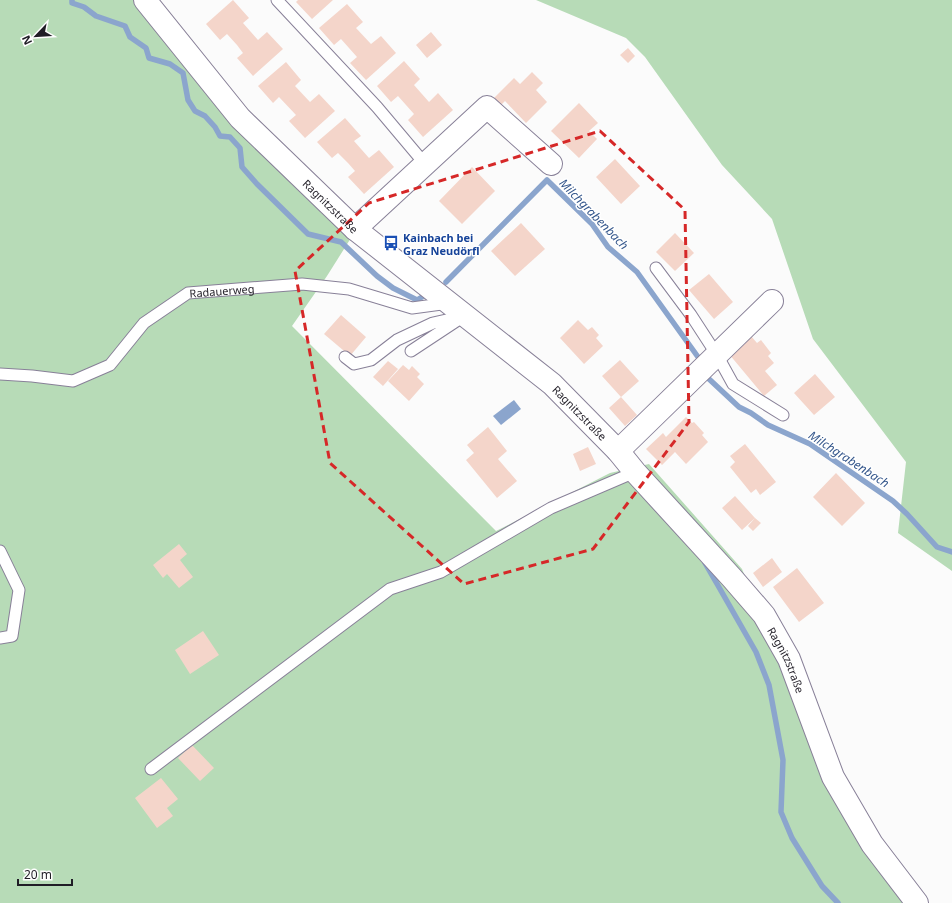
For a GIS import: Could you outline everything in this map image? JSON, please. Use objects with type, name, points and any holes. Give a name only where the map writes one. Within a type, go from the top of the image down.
[{"type":"main road","name":"Ragnitzstraße","points":[[145,0],[240,118],[355,229],[552,384],[618,451],[635,472],[764,614],[789,659],[833,777],[872,844],[917,903]]},
{"type":"main road","points":[[355,229],[487,107],[551,164]]},
{"type":"main road","points":[[618,451],[772,301]]},
{"type":"lane","points":[[276,0],[378,107],[425,164]]},
{"type":"lane","points":[[656,268],[691,315],[717,355],[733,384],[783,416]]},
{"type":"lane","name":"Radauerweg","points":[[0,374],[73,381],[104,368],[110,365],[144,324],[188,293],[302,284],[349,289],[412,308],[456,309]]},
{"type":"lane","points":[[411,351],[456,309]]},
{"type":"lane","points":[[345,357],[354,364],[371,360],[397,340],[433,323],[456,309]]},
{"type":"lane","points":[[151,769],[390,589],[441,572],[551,508],[635,472]]},
{"type":"lane","points":[[0,550],[19,590],[12,636],[0,638]]},
{"type":"highlighted area","points":[[600,131],[685,210],[689,422],[593,549],[464,584],[330,463],[295,271],[369,203]]},
{"type":"green space","points":[[0,0],[157,0],[259,127],[361,222],[327,276],[292,326],[496,531],[610,473],[649,464],[742,569],[779,659],[908,903],[0,903]]},
{"type":"green space","points":[[536,0],[952,0],[952,571],[898,533],[906,462],[813,339],[772,219],[722,165],[645,57],[626,38]]},
{"type":"water","points":[[514,400],[521,409],[501,425],[493,416]]},
{"type":"building","points":[[233,0],[249,18],[243,23],[258,40],[267,32],[283,49],[253,76],[237,58],[243,53],[237,45],[227,34],[220,40],[206,24]]},
{"type":"building","points":[[298,0],[333,0],[312,19],[296,2]]},
{"type":"building","points":[[347,4],[363,22],[356,28],[371,44],[381,36],[396,53],[366,80],[350,63],[357,57],[341,39],[334,45],[319,28]]},
{"type":"building","points":[[431,32],[442,45],[427,58],[416,45]]},
{"type":"building","points":[[628,48],[635,56],[628,63],[620,55]]},
{"type":"building","points":[[404,61],[420,79],[414,85],[429,102],[438,93],[453,110],[423,137],[408,120],[414,114],[398,96],[391,102],[377,86]]},
{"type":"building","points":[[286,62],[301,80],[295,86],[310,102],[319,94],[335,111],[305,138],[289,121],[296,115],[279,97],[273,103],[258,86]]},
{"type":"building","points":[[532,72],[543,83],[536,90],[547,102],[526,123],[505,101],[501,105],[494,98],[514,78],[520,84]]},
{"type":"building","points":[[579,103],[598,123],[589,131],[597,139],[579,158],[551,131]]},
{"type":"building","points":[[345,118],[361,136],[354,141],[369,158],[379,150],[394,167],[364,194],[348,177],[355,171],[348,163],[338,153],[332,158],[317,142]]},
{"type":"building","points":[[615,159],[640,186],[621,204],[596,177]]},
{"type":"building","points":[[472,167],[495,191],[462,224],[439,201]]},
{"type":"building","points":[[521,223],[545,249],[515,276],[491,251]]},
{"type":"building","points":[[675,233],[694,253],[675,271],[656,252]]},
{"type":"building","points":[[709,274],[733,302],[714,319],[689,290]]},
{"type":"building","points":[[341,315],[366,337],[350,356],[324,334]]},
{"type":"building","points":[[578,320],[588,330],[592,327],[599,335],[596,338],[603,346],[584,364],[560,338]]},
{"type":"building","points":[[751,336],[757,343],[761,340],[771,353],[768,356],[774,363],[765,371],[777,385],[764,396],[729,354]]},
{"type":"building","points":[[620,360],[639,381],[621,397],[602,376]]},
{"type":"building","points":[[388,361],[398,369],[383,386],[373,377]]},
{"type":"building","points":[[403,365],[409,370],[412,366],[420,374],[417,377],[424,384],[409,401],[388,381]]},
{"type":"building","points":[[815,374],[835,397],[814,415],[794,393]]},
{"type":"building","points":[[621,397],[637,415],[625,426],[609,408]]},
{"type":"building","points":[[686,417],[692,423],[694,422],[704,433],[702,435],[708,442],[686,464],[675,452],[662,465],[646,449],[663,433],[666,437]]},
{"type":"building","points":[[488,427],[507,451],[498,459],[517,481],[497,498],[466,460],[474,453],[467,445]]},
{"type":"building","points":[[745,444],[776,482],[760,495],[756,489],[751,493],[730,467],[735,462],[730,456]]},
{"type":"building","points":[[588,447],[596,464],[580,471],[573,454]]},
{"type":"building","points":[[836,473],[865,503],[842,526],[813,497]]},
{"type":"building","points":[[735,496],[755,518],[742,530],[722,508]]},
{"type":"building","points":[[755,518],[761,523],[753,531],[748,526]]},
{"type":"building","points":[[179,544],[187,554],[180,560],[193,577],[179,588],[167,574],[163,578],[153,565]]},
{"type":"building","points":[[772,558],[782,572],[763,587],[753,573]]},
{"type":"building","points":[[797,568],[824,603],[799,622],[773,587]]},
{"type":"building","points":[[203,631],[219,655],[190,674],[175,650]]},
{"type":"building","points":[[192,745],[214,768],[200,781],[178,758]]},
{"type":"building","points":[[161,778],[178,799],[167,808],[173,816],[157,828],[135,798]]},
{"type":"waterway","name":"Milchgrabenbach","points":[[72,0],[72,3],[84,7],[96,16],[125,26],[130,37],[146,48],[149,58],[170,64],[183,73],[188,100],[195,111],[205,116],[215,127],[220,136],[230,137],[240,148],[242,167],[257,184],[308,234],[341,242],[377,276],[393,288],[417,300],[422,297]]},
{"type":"waterway","name":"Milchgrabenbach","points":[[446,282],[547,180],[592,224],[608,247],[637,272],[698,357]]},
{"type":"waterway","name":"Milchgrabenbach","points":[[709,379],[739,407],[751,413],[768,425],[810,444],[893,501],[937,547],[952,552]]},
{"type":"waterway","points":[[705,563],[756,652],[769,685],[783,760],[781,812],[792,838],[822,886],[838,903]]},
{"type":"place","name":"Kainbach bei Graz Neudörfl","points":[[391,243]]}]
